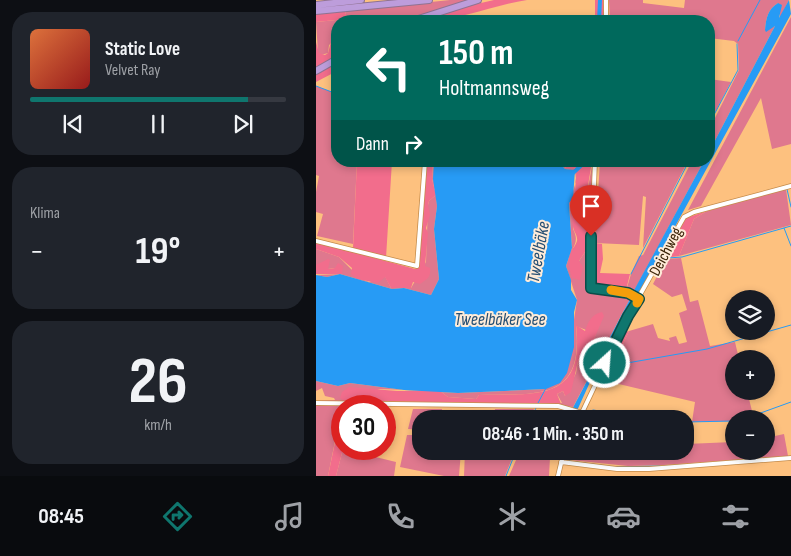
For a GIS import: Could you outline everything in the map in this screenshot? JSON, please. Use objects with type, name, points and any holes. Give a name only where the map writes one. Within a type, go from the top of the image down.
[{"type":"highway","points":[[316,4],[361,0]]},
{"type":"highway","points":[[316,11],[429,0]]},
{"type":"highway","points":[[431,15],[478,0]]},
{"type":"highway","points":[[316,71],[331,62]]},
{"type":"street","points":[[606,0],[606,15]]},
{"type":"street","points":[[316,241],[417,266],[425,167]]},
{"type":"street","points":[[594,167],[590,286],[592,288],[628,293],[639,299]]},
{"type":"street","name":"Deichweg","points":[[581,410],[628,316],[684,217],[694,212],[791,186]]},
{"type":"street","points":[[316,403],[542,405],[574,410]]},
{"type":"street","points":[[558,476],[561,462],[617,469],[649,469],[791,458]]},
{"type":"shaded area","points":[[450,0],[472,0],[426,15],[346,15],[345,11]]},
{"type":"shaded area","points":[[494,0],[527,0],[466,15],[442,15]]},
{"type":"shaded area","points":[[595,0],[603,0],[604,15],[595,15]]},
{"type":"shaded area","points":[[609,0],[643,0],[643,3],[684,8],[685,0],[789,0],[780,18],[778,3],[770,11],[765,30],[775,26],[715,141],[715,118],[739,70],[738,44],[734,41],[715,39],[715,15],[610,15]]},
{"type":"shaded area","points":[[345,11],[346,15],[331,15],[331,21],[316,22],[316,14]]},
{"type":"shaded area","points":[[791,17],[791,144],[772,149],[761,98],[701,206],[688,210],[711,167],[715,167],[715,159]]},
{"type":"shaded area","points":[[331,21],[331,43],[328,53],[321,55],[318,53],[316,22]]},
{"type":"shaded area","points":[[316,42],[319,53],[325,55],[328,53],[331,42],[331,60],[316,69]]},
{"type":"shaded area","points":[[331,66],[331,74],[316,82],[316,75]]},
{"type":"shaded area","points":[[715,80],[731,82],[715,113]]},
{"type":"shaded area","points":[[316,86],[331,92],[331,167],[357,167],[353,244],[317,236],[323,214],[316,212],[316,192],[319,176],[316,175]]},
{"type":"shaded area","points":[[357,167],[392,167],[386,258],[353,248]]},
{"type":"shaded area","points":[[427,167],[433,167],[432,179],[436,195],[429,201],[428,205],[430,215],[426,228],[428,233],[425,266],[430,268],[430,271],[427,279],[420,284],[413,282],[411,288],[391,288],[385,277],[378,283],[357,279],[351,274],[352,268],[339,257],[316,249],[316,242],[415,269],[419,267]]},
{"type":"shaded area","points":[[434,167],[437,206],[434,229],[439,279],[431,295],[404,288],[411,288],[426,262],[428,205],[429,201],[436,195],[432,179]]},
{"type":"shaded area","points":[[563,167],[574,168],[576,171],[576,178],[575,171]]},
{"type":"shaded area","points":[[591,167],[586,198],[589,214],[587,249],[579,261],[583,267],[580,280],[572,278],[569,264],[571,251],[577,241],[572,219],[576,171],[574,168],[566,168]]},
{"type":"shaded area","points":[[593,167],[588,287],[591,290],[625,294],[631,297],[573,407],[542,403],[396,402],[562,403],[557,394],[563,391],[565,396],[576,373],[578,361],[589,350],[596,334],[576,326],[576,351],[572,369],[564,381],[551,389],[536,393],[479,395],[476,399],[448,397],[441,392],[546,389],[573,326],[577,300],[566,266],[572,248],[569,203],[575,184],[573,229],[576,241],[571,252],[579,261],[587,249],[589,214],[586,198]]},
{"type":"shaded area","points":[[600,167],[685,167],[643,248],[646,197],[643,196],[639,245],[595,243]]},
{"type":"shaded area","points":[[689,167],[701,167],[635,289],[632,292],[626,291],[639,256],[643,255]]},
{"type":"shaded area","points":[[786,189],[791,225],[679,256],[694,219],[707,211]]},
{"type":"shaded area","points":[[707,211],[694,219],[679,256],[664,258],[686,218]]},
{"type":"shaded area","points":[[595,243],[602,244],[603,259],[600,273],[630,274],[626,290],[594,286]]},
{"type":"shaded area","points":[[316,249],[339,257],[361,279],[369,282],[385,276],[391,288],[404,288],[392,289],[340,274],[342,274],[335,268],[328,269],[316,265]]},
{"type":"shaded area","points":[[681,258],[690,302],[698,300],[710,346],[735,342],[737,350],[725,350],[725,400],[749,400],[752,410],[725,410],[725,421],[694,422],[695,402],[606,381],[629,331],[653,324],[658,338],[670,341],[669,338],[676,336],[679,344],[687,342],[679,313],[687,310],[682,294],[672,297],[653,284],[666,259]]},
{"type":"shaded area","points":[[328,259],[330,260],[328,269],[335,268],[338,263],[343,266],[342,274],[316,274],[316,265]]},
{"type":"shaded area","points":[[340,274],[327,277],[316,275]]},
{"type":"shaded area","points":[[602,312],[604,316],[589,351],[578,361],[571,392],[565,396],[563,391],[557,394],[561,404],[396,402],[396,395],[341,395],[349,387],[397,391],[440,391],[448,397],[476,399],[479,395],[537,393],[552,388],[564,381],[573,369],[577,350],[576,325],[585,331],[591,319]]},
{"type":"shaded area","points":[[629,331],[606,381],[600,380],[607,366],[611,364],[609,360],[622,333]]},
{"type":"shaded area","points":[[316,381],[338,386],[350,383],[402,390],[380,389],[362,395],[331,395],[331,397],[325,396],[322,388],[316,391]]},
{"type":"shaded area","points":[[316,405],[331,406],[331,460],[328,476],[316,476]]},
{"type":"shaded area","points":[[413,409],[442,409],[442,410]]},
{"type":"shaded area","points":[[495,409],[534,409],[534,410]]},
{"type":"shaded area","points":[[412,413],[412,429],[408,429]]},
{"type":"shaded area","points":[[784,434],[788,456],[775,457],[775,436]]},
{"type":"shaded area","points":[[407,435],[412,435],[412,460],[460,460],[459,476],[444,476],[400,467]]},
{"type":"shaded area","points":[[725,442],[725,460],[733,460],[628,466],[570,460],[694,460],[694,444]]},
{"type":"shaded area","points":[[331,460],[340,460],[336,476],[328,476]]},
{"type":"shaded area","points":[[340,460],[388,460],[396,462],[394,476],[336,476]]},
{"type":"shaded area","points":[[465,460],[511,460],[505,476],[464,476]]},
{"type":"shaded area","points":[[516,460],[550,460],[549,476],[509,476]]},
{"type":"water","points":[[789,0],[791,14],[715,153],[715,141],[775,26],[766,32],[768,14],[778,3],[782,5],[779,18]]},
{"type":"water","name":"Tweelbäker See","points":[[434,167],[563,167],[565,169],[575,170],[573,198],[569,203],[572,248],[566,266],[571,280],[571,290],[577,300],[574,312],[574,347],[567,373],[560,383],[546,389],[458,393],[404,390],[350,383],[338,386],[316,381],[316,275],[327,277],[340,274],[392,289],[404,288],[431,295],[439,279],[434,229],[437,206],[433,179]]},
{"type":"water","points":[[701,167],[708,167],[641,289],[636,296],[632,294]]},
{"type":"water","points":[[631,297],[635,299],[610,340],[577,410],[572,410]]},
{"type":"waterway","points":[[599,15],[600,0]]},
{"type":"waterway","points":[[738,41],[760,0]]},
{"type":"waterway","points":[[715,113],[738,70],[737,44]]},
{"type":"waterway","points":[[316,86],[331,92]]},
{"type":"waterway","points":[[573,173],[580,167]]},
{"type":"waterway","points":[[631,274],[686,167]]},
{"type":"waterway","points":[[787,189],[791,207]]},
{"type":"waterway","points":[[784,228],[791,226]]},
{"type":"waterway","points":[[668,258],[682,257],[784,228],[791,246]]},
{"type":"waterway","points":[[610,366],[707,349],[791,325]]},
{"type":"waterway","points":[[538,403],[546,388]]},
{"type":"waterway","points":[[769,410],[791,402]]},
{"type":"waterway","points":[[694,422],[725,421]]},
{"type":"waterway","points":[[506,476],[512,460]]},
{"type":"waterway","points":[[569,460],[614,467],[660,466]]},
{"type":"slow traffic","points":[[611,290],[628,293],[639,299],[637,303]]},
{"type":"route","points":[[591,236],[589,282],[591,288],[628,293],[639,299],[628,316],[605,363]]},
{"type":"water label","name":"Tweelbäke","points":[[538,252]]}]
